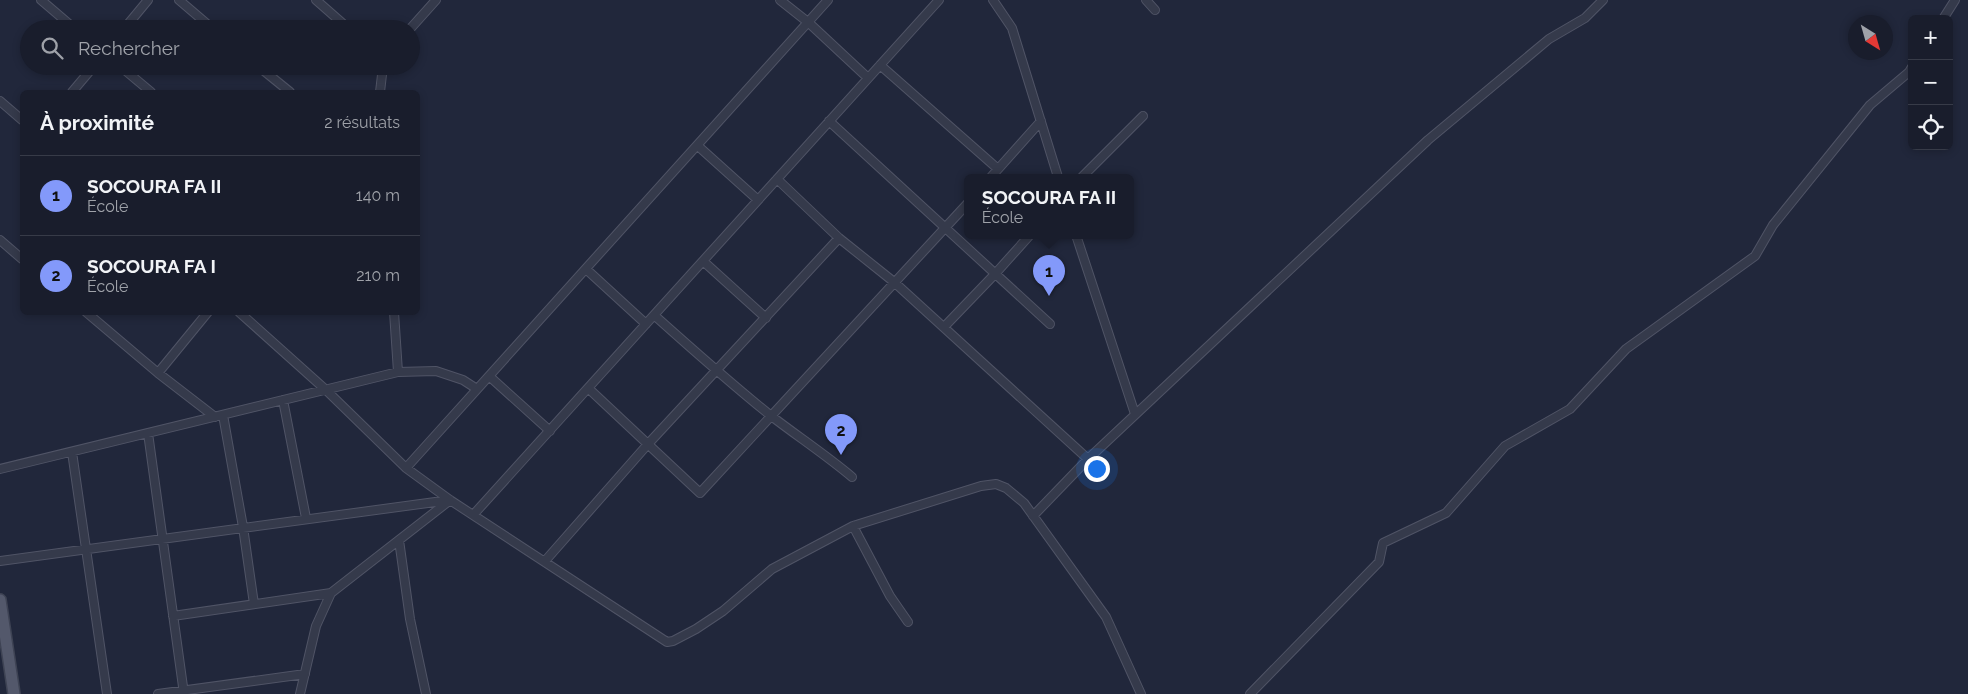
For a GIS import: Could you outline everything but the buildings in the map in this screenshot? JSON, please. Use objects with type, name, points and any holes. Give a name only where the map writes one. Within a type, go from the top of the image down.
[{"type":"main road","points":[[0,600],[14,694]]},
{"type":"street","points":[[41,0],[64,20]]},
{"type":"street","points":[[131,20],[148,0]]},
{"type":"street","points":[[179,0],[202,20]]},
{"type":"street","points":[[316,0],[339,20]]},
{"type":"street","points":[[418,20],[436,0]]},
{"type":"street","points":[[780,0],[809,23],[868,78]]},
{"type":"street","points":[[406,468],[828,0]]},
{"type":"street","points":[[474,514],[939,0]]},
{"type":"street","points":[[993,0],[1012,28],[1057,174]]},
{"type":"street","points":[[1146,0],[1155,10]]},
{"type":"street","points":[[1033,516],[1088,458],[1428,140],[1549,39],[1585,18],[1603,0]]},
{"type":"street","points":[[1946,15],[1955,0]]},
{"type":"street","points":[[880,65],[998,169]]},
{"type":"street","points":[[1250,694],[1379,562],[1383,543],[1446,512],[1505,446],[1570,409],[1626,349],[1755,256],[1773,225],[1870,105],[1908,72]]},
{"type":"street","points":[[74,90],[86,75]]},
{"type":"street","points":[[131,75],[150,90]]},
{"type":"street","points":[[269,75],[288,90]]},
{"type":"street","points":[[380,90],[382,75]]},
{"type":"street","points":[[0,101],[20,118]]},
{"type":"street","points":[[1085,174],[1143,116]]},
{"type":"street","points":[[829,121],[1050,324]]},
{"type":"street","points":[[993,174],[1041,121]]},
{"type":"street","points":[[698,146],[758,200]]},
{"type":"street","points":[[777,179],[839,238],[894,282],[1088,458]]},
{"type":"street","points":[[588,388],[700,493],[964,207]]},
{"type":"street","points":[[545,561],[648,444],[718,372],[839,238]]},
{"type":"street","points":[[944,327],[1026,239]]},
{"type":"street","points":[[1077,239],[1135,414]]},
{"type":"street","points":[[0,240],[20,257]]},
{"type":"street","points":[[703,261],[766,318]]},
{"type":"street","points":[[586,269],[646,324]]},
{"type":"street","points":[[90,315],[158,373],[219,416],[243,527],[254,604]]},
{"type":"street","points":[[158,373],[206,315]]},
{"type":"street","points":[[242,315],[326,390],[406,468],[450,500],[474,514],[662,640],[673,641],[696,629],[723,611],[772,569],[852,526],[981,486],[996,484],[1006,488],[1017,496],[1033,516],[1106,617],[1141,694]]},
{"type":"street","points":[[394,315],[398,372]]},
{"type":"street","points":[[654,316],[718,372],[852,477]]},
{"type":"street","points":[[0,470],[398,372],[436,371],[463,380],[477,389]]},
{"type":"street","points":[[489,376],[550,431]]},
{"type":"street","points":[[283,400],[306,518]]},
{"type":"street","points":[[148,433],[184,692]]},
{"type":"street","points":[[72,452],[107,694]]},
{"type":"street","points":[[0,561],[306,518],[450,500]]},
{"type":"street","points":[[300,694],[316,626],[331,593],[450,500]]},
{"type":"street","points":[[852,526],[890,596],[908,622]]},
{"type":"street","points":[[399,540],[410,619],[426,694]]},
{"type":"street","points":[[173,616],[331,593]]},
{"type":"street","points":[[158,694],[184,692],[304,674]]},
{"type":"place","name":"SOCOURA FA II","points":[[1049,296]]},
{"type":"place","name":"SOCOURA FA I","points":[[841,455]]}]
